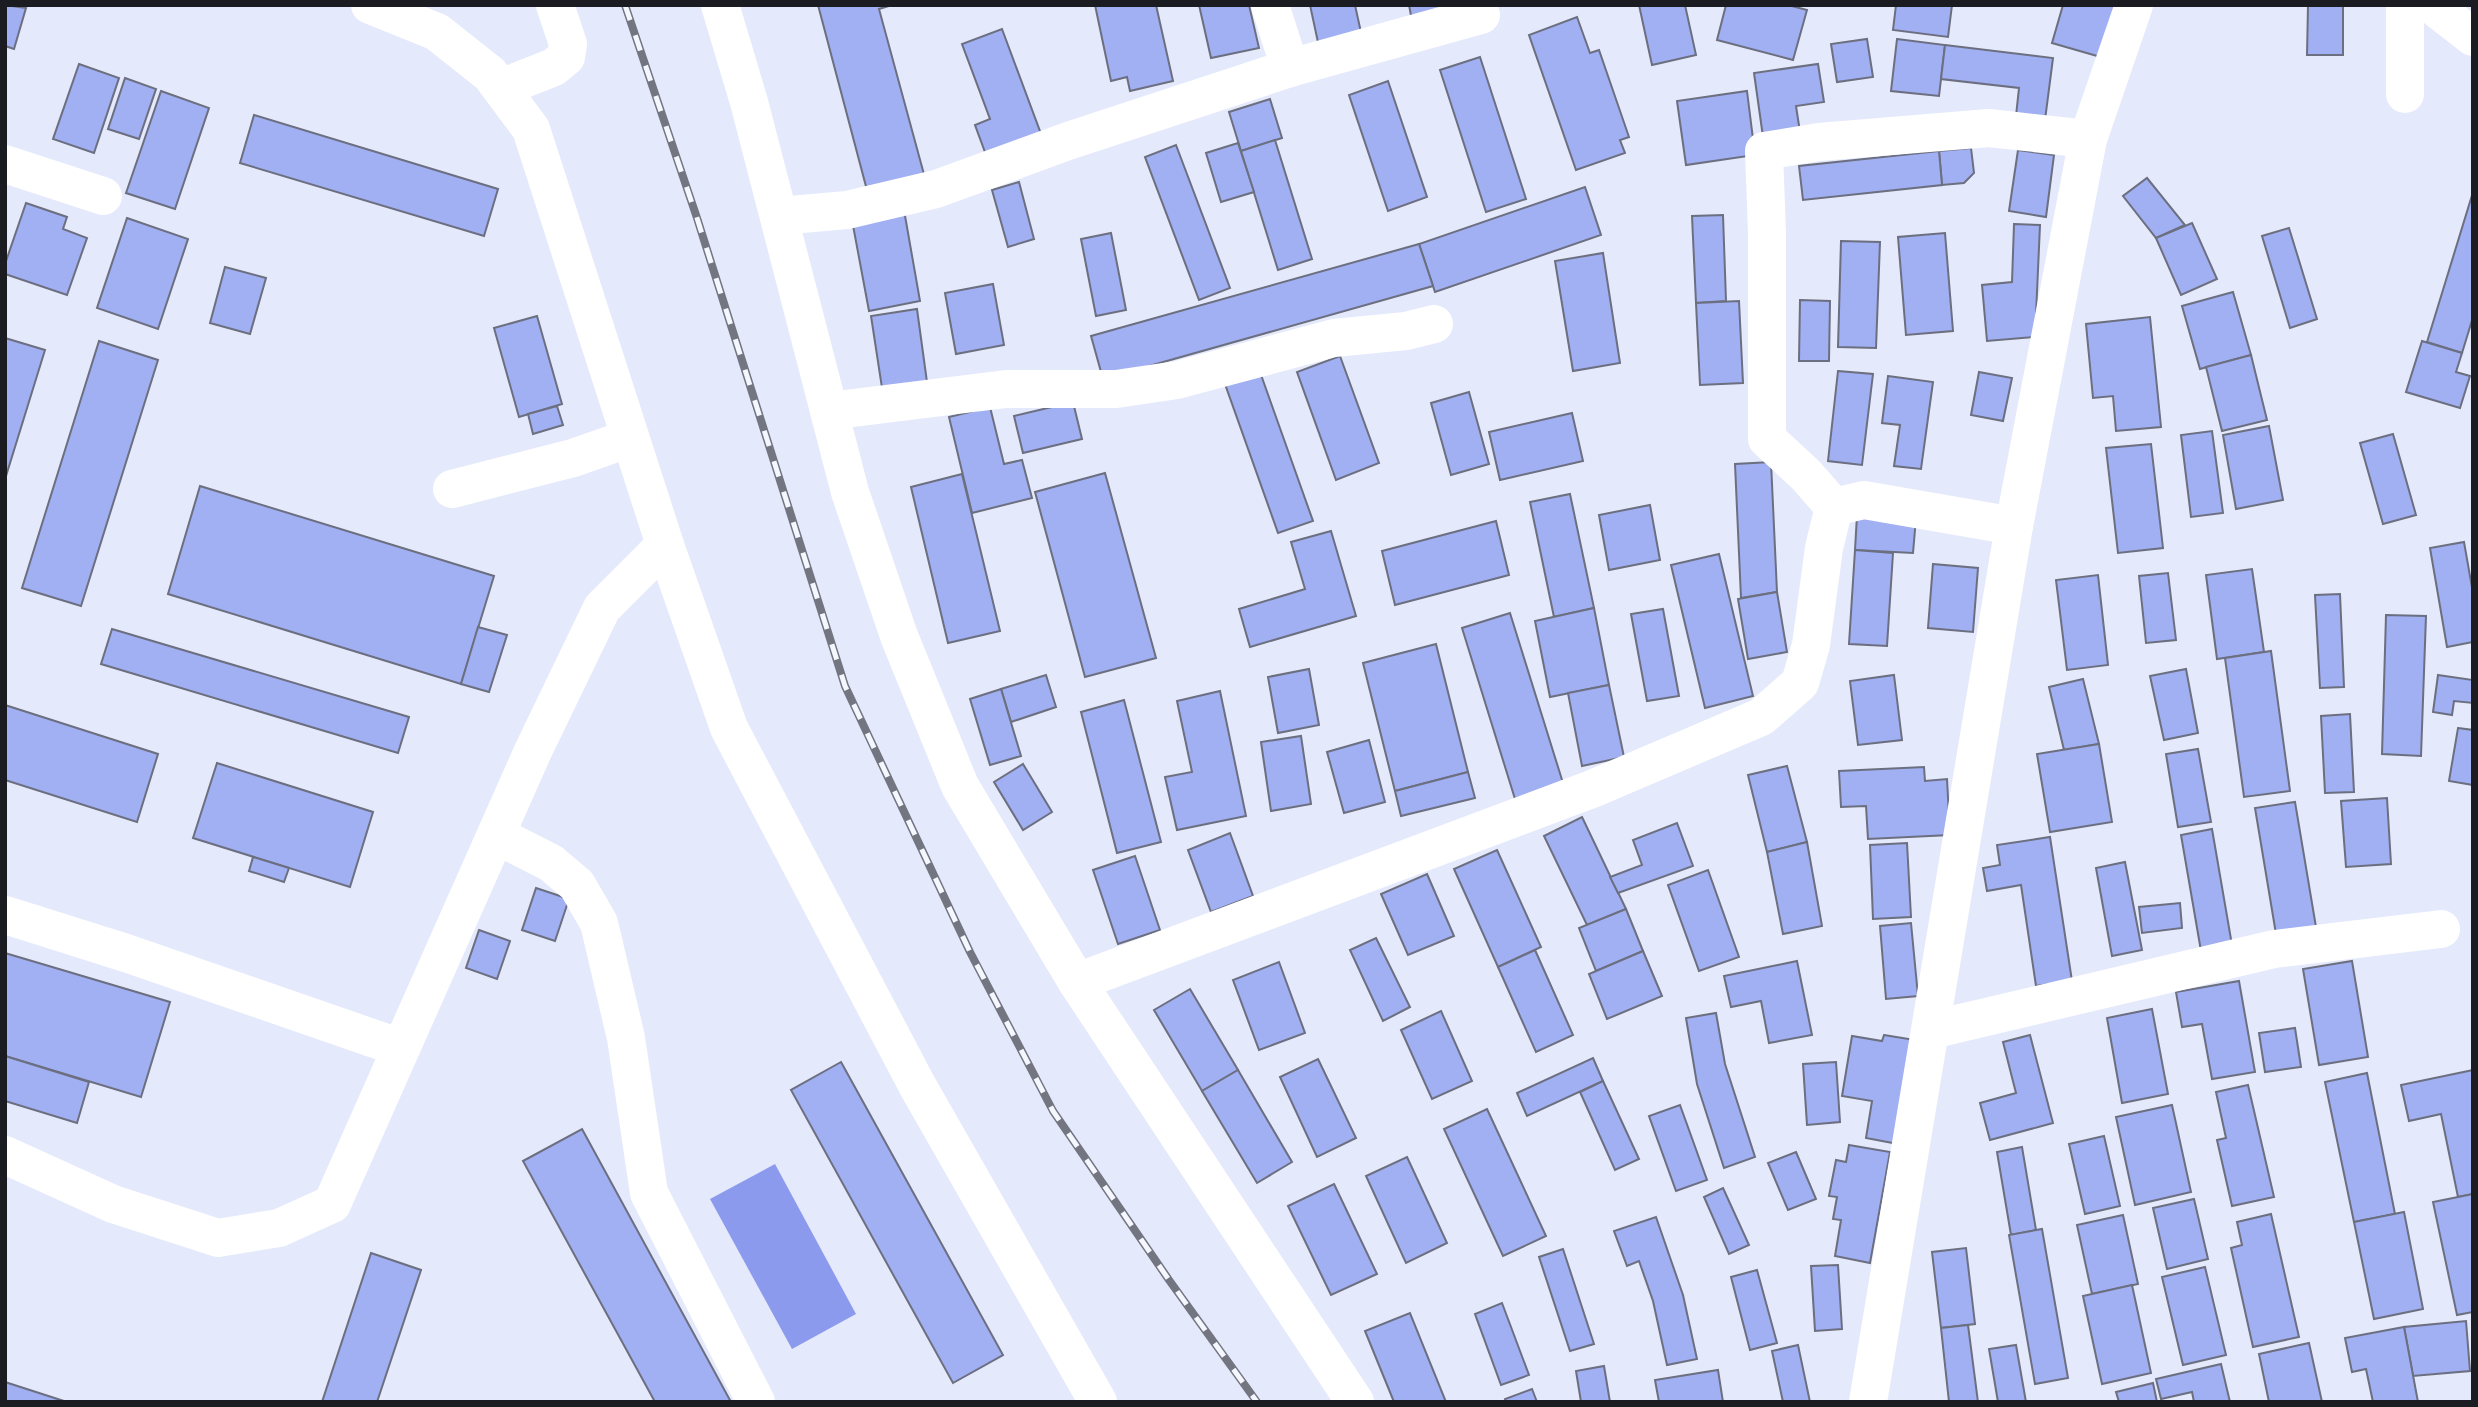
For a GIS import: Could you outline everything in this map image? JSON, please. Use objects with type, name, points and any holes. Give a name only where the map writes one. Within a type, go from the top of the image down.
[{"type":"street","points":[[370,5],[441,19],[491,74],[531,129],[665,545],[729,728],[917,1085],[1098,1402]]},
{"type":"street","points":[[501,88],[554,67],[566,57],[568,44],[555,5]]},
{"type":"street","points":[[720,5],[749,102],[850,492],[899,636],[960,786],[1077,982],[1355,1402]]},
{"type":"street","points":[[1270,5],[1290,68]]},
{"type":"street","points":[[1868,1402],[2014,526],[2088,139],[2134,5]]},
{"type":"street","points":[[2405,94],[2406,5]]},
{"type":"street","points":[[2432,5],[2473,37]]},
{"type":"street","points":[[779,216],[847,210],[936,189],[1068,141],[1290,68],[1481,15]]},
{"type":"street","points":[[1834,507],[1806,475],[1766,439],[1767,233],[1764,151],[1819,142],[1989,128],[2088,139]]},
{"type":"street","points":[[5,164],[103,196]]},
{"type":"street","points":[[829,411],[1006,389],[1116,389],[1177,380],[1335,338],[1406,331],[1434,324]]},
{"type":"street","points":[[452,489],[573,458],[630,438]]},
{"type":"street","points":[[1834,507],[1864,500],[2014,526]]},
{"type":"street","points":[[1077,982],[1592,789],[1760,717],[1800,683],[1811,645],[1824,548],[1834,507]]},
{"type":"street","points":[[5,1155],[113,1204],[218,1238],[279,1228],[332,1204],[533,751],[602,608],[665,545]]},
{"type":"street","points":[[496,835],[551,863],[577,885],[599,923],[626,1038],[649,1193],[756,1402]]},
{"type":"street","points":[[5,915],[126,953],[401,1048]]},
{"type":"street","points":[[1931,1030],[2274,949],[2441,929]]},
{"type":"water","points":[[775,1164],[856,1314],[792,1349],[710,1199]]},
{"type":"building","points":[[5,5],[26,8],[14,49],[5,46]]},
{"type":"building","points":[[818,5],[892,5],[879,9],[925,178],[868,194]]},
{"type":"building","points":[[1095,5],[1156,5],[1173,81],[1130,91],[1127,77],[1111,81]]},
{"type":"building","points":[[1199,5],[1249,5],[1259,48],[1211,58]]},
{"type":"building","points":[[1310,5],[1355,5],[1362,37],[1319,47]]},
{"type":"building","points":[[1409,5],[1485,5],[1412,21]]},
{"type":"building","points":[[1639,5],[1685,5],[1696,55],[1652,65]]},
{"type":"building","points":[[1726,5],[1788,5],[1807,10],[1793,60],[1717,40]]},
{"type":"building","points":[[1896,5],[1952,5],[1948,37],[1893,30]]},
{"type":"building","points":[[2063,5],[2119,5],[2104,58],[2052,43]]},
{"type":"building","points":[[2308,5],[2343,5],[2343,55],[2307,55]]},
{"type":"building","points":[[1577,17],[1590,53],[1599,50],[1629,137],[1620,140],[1625,153],[1576,170],[1529,35]]},
{"type":"building","points":[[1002,29],[1044,142],[989,163],[975,125],[990,119],[962,44]]},
{"type":"building","points":[[1867,39],[1873,77],[1837,82],[1831,44]]},
{"type":"building","points":[[1897,39],[1945,45],[1939,96],[1891,91]]},
{"type":"building","points":[[1945,45],[2053,58],[2045,120],[2016,116],[2019,88],[1941,79]]},
{"type":"building","points":[[1480,57],[1526,199],[1486,212],[1440,70]]},
{"type":"building","points":[[79,64],[119,78],[94,153],[53,139]]},
{"type":"building","points":[[1818,64],[1824,102],[1796,106],[1800,132],[1763,137],[1754,73]]},
{"type":"building","points":[[125,78],[156,89],[139,139],[108,129]]},
{"type":"building","points":[[1388,81],[1427,197],[1388,211],[1349,95]]},
{"type":"building","points":[[161,91],[209,108],[175,209],[126,193]]},
{"type":"building","points":[[1747,91],[1755,155],[1686,165],[1677,101]]},
{"type":"building","points":[[1270,99],[1282,138],[1241,151],[1229,112]]},
{"type":"building","points":[[254,115],[498,189],[484,236],[240,163]]},
{"type":"building","points":[[1275,140],[1312,259],[1278,270],[1241,151]]},
{"type":"building","points":[[1238,143],[1254,192],[1221,202],[1206,153]]},
{"type":"building","points":[[1176,145],[1230,288],[1199,300],[1145,157]]},
{"type":"building","points":[[1971,148],[1974,173],[1964,183],[1942,185],[1939,151]]},
{"type":"building","points":[[2018,150],[2054,155],[2046,217],[2009,211]]},
{"type":"building","points":[[1939,151],[1942,185],[1803,200],[1799,166]]},
{"type":"building","points":[[2147,178],[2185,225],[2156,238],[2123,196]]},
{"type":"building","points":[[1019,182],[1034,239],[1008,247],[992,190]]},
{"type":"building","points":[[1585,187],[1601,235],[1435,292],[1419,244]]},
{"type":"building","points":[[2473,192],[2473,317],[2462,353],[2427,342]]},
{"type":"building","points":[[26,203],[67,217],[63,229],[87,238],[67,295],[5,274],[5,264]]},
{"type":"building","points":[[904,210],[920,301],[869,311],[852,220]]},
{"type":"building","points":[[1723,215],[1726,301],[1696,303],[1692,216]]},
{"type":"building","points":[[127,218],[188,239],[158,329],[97,308]]},
{"type":"building","points":[[2192,223],[2217,279],[2181,295],[2156,238]]},
{"type":"building","points":[[2014,224],[2040,225],[2035,337],[1987,341],[1982,285],[2012,282]]},
{"type":"building","points":[[2289,228],[2317,319],[2290,328],[2262,236]]},
{"type":"building","points":[[1111,233],[1126,310],[1096,316],[1081,239]]},
{"type":"building","points":[[1945,233],[1953,331],[1906,335],[1898,237]]},
{"type":"building","points":[[1841,241],[1880,242],[1876,348],[1838,347]]},
{"type":"building","points":[[1419,244],[1433,286],[1103,379],[1091,336]]},
{"type":"building","points":[[1603,253],[1620,363],[1573,371],[1555,261]]},
{"type":"building","points":[[225,267],[266,278],[250,334],[210,323]]},
{"type":"building","points":[[993,284],[1004,345],[956,354],[945,293]]},
{"type":"building","points":[[2233,292],[2251,355],[2200,369],[2182,306]]},
{"type":"building","points":[[1800,300],[1830,301],[1829,361],[1799,361]]},
{"type":"building","points":[[1739,301],[1743,383],[1700,385],[1696,303]]},
{"type":"building","points":[[917,309],[927,382],[882,388],[871,316]]},
{"type":"building","points":[[537,316],[562,404],[519,417],[494,328]]},
{"type":"building","points":[[2150,317],[2161,427],[2116,431],[2113,396],[2093,398],[2086,324]]},
{"type":"building","points":[[5,338],[45,350],[6,476],[5,476]]},
{"type":"building","points":[[99,341],[158,360],[81,606],[22,588]]},
{"type":"building","points":[[2422,341],[2462,353],[2456,372],[2470,376],[2460,408],[2406,392]]},
{"type":"building","points":[[2251,355],[2267,420],[2222,431],[2206,367]]},
{"type":"building","points":[[1340,356],[1379,463],[1336,480],[1297,372]]},
{"type":"building","points":[[1838,371],[1873,374],[1862,465],[1828,461]]},
{"type":"building","points":[[1260,372],[1313,521],[1278,533],[1225,384]]},
{"type":"building","points":[[1979,372],[2012,378],[2003,421],[1971,415]]},
{"type":"building","points":[[1888,376],[1933,382],[1921,469],[1894,466],[1900,425],[1882,423]]},
{"type":"building","points":[[1469,392],[1489,464],[1451,475],[1431,403]]},
{"type":"building","points":[[1073,402],[1082,439],[1023,453],[1014,416]]},
{"type":"building","points":[[557,406],[563,425],[533,434],[528,414]]},
{"type":"building","points":[[990,407],[1004,464],[1022,460],[1032,498],[972,513],[949,417]]},
{"type":"building","points":[[1572,413],[1583,461],[1500,480],[1489,432]]},
{"type":"building","points":[[2269,426],[2283,500],[2236,509],[2223,435]]},
{"type":"building","points":[[2212,431],[2223,513],[2191,517],[2181,435]]},
{"type":"building","points":[[2393,434],[2416,515],[2383,524],[2360,443]]},
{"type":"building","points":[[2151,444],[2163,548],[2118,553],[2106,448]]},
{"type":"building","points":[[1771,462],[1777,592],[1741,598],[1735,464]]},
{"type":"building","points":[[1105,473],[1156,658],[1085,677],[1035,492]]},
{"type":"building","points":[[962,474],[1000,631],[948,643],[911,487]]},
{"type":"building","points":[[200,486],[494,576],[461,684],[168,594]]},
{"type":"building","points":[[1570,494],[1594,608],[1554,617],[1530,502]]},
{"type":"building","points":[[1650,505],[1660,560],[1609,570],[1599,515]]},
{"type":"building","points":[[1857,515],[1916,518],[1913,553],[1855,550]]},
{"type":"building","points":[[1496,521],[1509,575],[1395,605],[1382,551]]},
{"type":"building","points":[[1331,531],[1356,616],[1250,647],[1239,609],[1305,589],[1291,542]]},
{"type":"building","points":[[2464,542],[2473,593],[2473,642],[2447,647],[2430,548]]},
{"type":"building","points":[[1855,550],[1893,553],[1887,646],[1849,644]]},
{"type":"building","points":[[1719,554],[1753,696],[1705,708],[1671,565]]},
{"type":"building","points":[[1933,564],[1978,568],[1973,632],[1928,628]]},
{"type":"building","points":[[2252,569],[2264,652],[2217,659],[2206,575]]},
{"type":"building","points":[[2168,573],[2176,640],[2146,643],[2139,576]]},
{"type":"building","points":[[2098,575],[2108,665],[2067,670],[2056,580]]},
{"type":"building","points":[[1777,592],[1787,652],[1748,659],[1738,599]]},
{"type":"building","points":[[2340,594],[2344,687],[2320,688],[2315,595]]},
{"type":"building","points":[[1594,608],[1609,685],[1550,697],[1535,621]]},
{"type":"building","points":[[1663,609],[1679,696],[1647,701],[1631,614]]},
{"type":"building","points":[[1510,613],[1563,783],[1515,799],[1462,628]]},
{"type":"building","points":[[2386,615],[2426,616],[2421,756],[2382,754]]},
{"type":"building","points":[[478,627],[507,635],[489,692],[461,684]]},
{"type":"building","points":[[112,629],[409,717],[398,753],[101,664]]},
{"type":"building","points":[[1436,644],[1468,772],[1395,791],[1363,663]]},
{"type":"building","points":[[2271,651],[2290,791],[2244,797],[2225,658]]},
{"type":"building","points":[[1309,669],[1319,725],[1278,733],[1268,677]]},
{"type":"building","points":[[2186,669],[2198,733],[2164,740],[2150,676]]},
{"type":"building","points":[[1046,675],[1056,707],[1011,722],[1001,689]]},
{"type":"building","points":[[1894,675],[1902,740],[1858,745],[1850,681]]},
{"type":"building","points":[[2438,675],[2473,680],[2473,703],[2454,701],[2452,715],[2433,712]]},
{"type":"building","points":[[2083,679],[2099,744],[2064,750],[2049,687]]},
{"type":"building","points":[[1609,685],[1624,757],[1582,766],[1568,693]]},
{"type":"building","points":[[1001,689],[1021,756],[990,765],[970,699]]},
{"type":"building","points":[[1220,691],[1246,816],[1177,830],[1165,777],[1192,772],[1177,701]]},
{"type":"building","points":[[1124,700],[1161,842],[1117,853],[1081,712]]},
{"type":"building","points":[[5,705],[158,754],[137,822],[5,780]]},
{"type":"building","points":[[2350,714],[2354,792],[2325,793],[2321,716]]},
{"type":"building","points":[[2458,728],[2473,730],[2473,785],[2449,781]]},
{"type":"building","points":[[1301,736],[1311,804],[1271,811],[1261,742]]},
{"type":"building","points":[[1369,740],[1385,802],[1344,813],[1327,752]]},
{"type":"building","points":[[2099,744],[2112,822],[2050,832],[2037,754]]},
{"type":"building","points":[[2198,749],[2211,822],[2178,827],[2166,754]]},
{"type":"building","points":[[217,763],[373,812],[350,887],[193,838]]},
{"type":"building","points":[[1023,764],[1052,812],[1023,830],[994,782]]},
{"type":"building","points":[[1787,766],[1807,842],[1767,852],[1748,775]]},
{"type":"building","points":[[1924,767],[1925,781],[1947,779],[1950,835],[1868,839],[1866,806],[1841,807],[1839,771]]},
{"type":"building","points":[[1468,772],[1475,798],[1401,816],[1395,791]]},
{"type":"building","points":[[2387,798],[2391,864],[2346,867],[2341,801]]},
{"type":"building","points":[[2295,802],[2316,927],[2276,934],[2255,808]]},
{"type":"building","points":[[1582,817],[1626,909],[1587,925],[1544,836]]},
{"type":"building","points":[[1677,823],[1693,866],[1618,893],[1610,877],[1642,865],[1633,840]]},
{"type":"building","points":[[2212,829],[2232,945],[2201,951],[2181,835]]},
{"type":"building","points":[[1230,833],[1253,896],[1211,912],[1188,850]]},
{"type":"building","points":[[2050,837],[2072,981],[2036,986],[2021,885],[1987,891],[1983,868],[2000,865],[1997,845]]},
{"type":"building","points":[[1807,842],[1822,926],[1783,934],[1767,852]]},
{"type":"building","points":[[1907,843],[1911,917],[1873,919],[1870,845]]},
{"type":"building","points":[[1497,850],[1541,947],[1498,967],[1454,869]]},
{"type":"building","points":[[1135,856],[1160,930],[1118,944],[1093,870]]},
{"type":"building","points":[[253,857],[289,868],[284,882],[249,871]]},
{"type":"building","points":[[2125,862],[2142,950],[2112,956],[2096,868]]},
{"type":"building","points":[[1708,870],[1739,957],[1699,971],[1668,885]]},
{"type":"building","points":[[1427,874],[1454,936],[1408,955],[1381,894]]},
{"type":"building","points":[[536,888],[569,899],[555,941],[522,930]]},
{"type":"building","points":[[2180,903],[2182,928],[2142,933],[2139,907]]},
{"type":"building","points":[[1626,909],[1643,951],[1596,971],[1579,928]]},
{"type":"building","points":[[1911,923],[1918,996],[1886,999],[1880,926]]},
{"type":"building","points":[[479,930],[510,941],[497,979],[466,968]]},
{"type":"building","points":[[1376,938],[1410,1007],[1383,1021],[1350,950]]},
{"type":"building","points":[[1535,950],[1573,1035],[1536,1052],[1498,967]]},
{"type":"building","points":[[1643,951],[1662,996],[1607,1019],[1589,974]]},
{"type":"building","points":[[5,953],[170,1002],[141,1097],[5,1056]]},
{"type":"building","points":[[1797,961],[1812,1035],[1769,1043],[1761,1001],[1731,1007],[1724,976]]},
{"type":"building","points":[[2352,961],[2368,1057],[2319,1065],[2303,969]]},
{"type":"building","points":[[1279,962],[1305,1033],[1259,1050],[1233,980]]},
{"type":"building","points":[[2239,981],[2255,1072],[2212,1079],[2202,1024],[2182,1027],[2176,992]]},
{"type":"building","points":[[1190,989],[1238,1070],[1202,1091],[1154,1010]]},
{"type":"building","points":[[2152,1009],[2168,1094],[2122,1103],[2107,1018]]},
{"type":"building","points":[[1441,1011],[1472,1081],[1432,1099],[1401,1030]]},
{"type":"building","points":[[1716,1013],[1725,1064],[1755,1157],[1724,1168],[1697,1084],[1686,1018]]},
{"type":"building","points":[[2295,1028],[2301,1067],[2265,1072],[2259,1033]]},
{"type":"building","points":[[1884,1035],[1915,1040],[1898,1144],[1866,1138],[1872,1101],[1842,1096],[1852,1036],[1882,1041]]},
{"type":"building","points":[[2030,1035],[2053,1123],[1990,1140],[1980,1103],[2016,1093],[2003,1042]]},
{"type":"building","points":[[5,1056],[89,1082],[77,1123],[5,1101]]},
{"type":"building","points":[[1593,1058],[1603,1081],[1527,1116],[1517,1093]]},
{"type":"building","points":[[1318,1059],[1356,1138],[1317,1157],[1280,1077]]},
{"type":"building","points":[[841,1062],[1003,1355],[953,1383],[791,1090]]},
{"type":"building","points":[[1836,1062],[1840,1122],[1807,1125],[1803,1064]]},
{"type":"building","points":[[1238,1070],[1292,1162],[1257,1183],[1202,1091]]},
{"type":"building","points":[[2473,1070],[2473,1194],[2458,1197],[2441,1114],[2409,1121],[2401,1085]]},
{"type":"building","points":[[2367,1073],[2395,1214],[2354,1222],[2325,1082]]},
{"type":"building","points":[[1603,1081],[1639,1159],[1615,1170],[1580,1092]]},
{"type":"building","points":[[2248,1085],[2274,1197],[2232,1206],[2217,1140],[2226,1138],[2216,1092]]},
{"type":"building","points":[[1680,1105],[1707,1180],[1676,1191],[1649,1116]]},
{"type":"building","points":[[2172,1105],[2191,1192],[2135,1205],[2116,1117]]},
{"type":"building","points":[[1487,1109],[1546,1236],[1503,1256],[1444,1129]]},
{"type":"building","points":[[582,1129],[731,1402],[655,1402],[523,1161]]},
{"type":"building","points":[[2104,1136],[2120,1206],[2085,1214],[2069,1144]]},
{"type":"building","points":[[1849,1145],[1890,1152],[1870,1263],[1835,1256],[1841,1220],[1833,1219],[1837,1197],[1829,1196],[1836,1160],[1846,1162]]},
{"type":"building","points":[[2022,1147],[2036,1230],[2011,1235],[1997,1152]]},
{"type":"building","points":[[1796,1152],[1816,1199],[1788,1210],[1768,1163]]},
{"type":"building","points":[[1407,1157],[1447,1243],[1406,1263],[1366,1176]]},
{"type":"building","points":[[1334,1184],[1377,1274],[1331,1295],[1288,1206]]},
{"type":"building","points":[[1723,1188],[1749,1245],[1729,1254],[1704,1197]]},
{"type":"building","points":[[2473,1194],[2473,1312],[2457,1315],[2433,1202]]},
{"type":"building","points":[[2194,1199],[2208,1259],[2167,1269],[2153,1208]]},
{"type":"building","points":[[2404,1212],[2423,1309],[2374,1319],[2354,1222]]},
{"type":"building","points":[[2271,1214],[2299,1337],[2253,1347],[2231,1248],[2242,1245],[2237,1222]]},
{"type":"building","points":[[2123,1215],[2138,1284],[2092,1294],[2077,1225]]},
{"type":"building","points":[[1656,1217],[1683,1295],[1697,1359],[1667,1365],[1653,1301],[1639,1261],[1627,1266],[1614,1231]]},
{"type":"building","points":[[2042,1229],[2068,1378],[2035,1384],[2009,1235]]},
{"type":"building","points":[[1966,1248],[1975,1324],[1941,1328],[1932,1252]]},
{"type":"building","points":[[1563,1249],[1594,1344],[1570,1351],[1539,1257]]},
{"type":"building","points":[[371,1253],[421,1270],[377,1402],[322,1402]]},
{"type":"building","points":[[1838,1265],[1842,1329],[1815,1331],[1811,1266]]},
{"type":"building","points":[[2205,1267],[2226,1355],[2183,1365],[2162,1277]]},
{"type":"building","points":[[1757,1270],[1777,1343],[1750,1350],[1731,1277]]},
{"type":"building","points":[[2132,1285],[2151,1373],[2102,1384],[2083,1296]]},
{"type":"building","points":[[1502,1303],[1529,1375],[1501,1385],[1475,1314]]},
{"type":"building","points":[[1410,1313],[1446,1402],[1394,1402],[1365,1331]]},
{"type":"building","points":[[2466,1321],[2470,1371],[2413,1376],[2404,1327]]},
{"type":"building","points":[[1968,1325],[1978,1402],[1949,1402],[1941,1328]]},
{"type":"building","points":[[2404,1327],[2418,1402],[2373,1402],[2366,1369],[2352,1372],[2345,1338]]},
{"type":"building","points":[[2309,1343],[2322,1402],[2269,1402],[2259,1354]]},
{"type":"building","points":[[1798,1345],[1810,1402],[1783,1402],[1772,1351]]},
{"type":"building","points":[[2016,1345],[2026,1402],[1998,1402],[1989,1349]]},
{"type":"building","points":[[2221,1364],[2230,1402],[2194,1402],[2192,1392],[2161,1399],[2156,1379]]},
{"type":"building","points":[[1604,1366],[1610,1402],[1581,1402],[1576,1371]]},
{"type":"building","points":[[1718,1370],[1723,1402],[1659,1402],[1655,1380]]},
{"type":"building","points":[[5,1382],[67,1402],[5,1402]]},
{"type":"building","points":[[2153,1383],[2157,1402],[2119,1402],[2116,1392]]},
{"type":"building","points":[[1532,1389],[1537,1402],[1506,1402],[1505,1399]]},
{"type":"railway","points":[[625,5],[697,218],[845,686],[970,952],[1053,1111],[1257,1402]]}]
